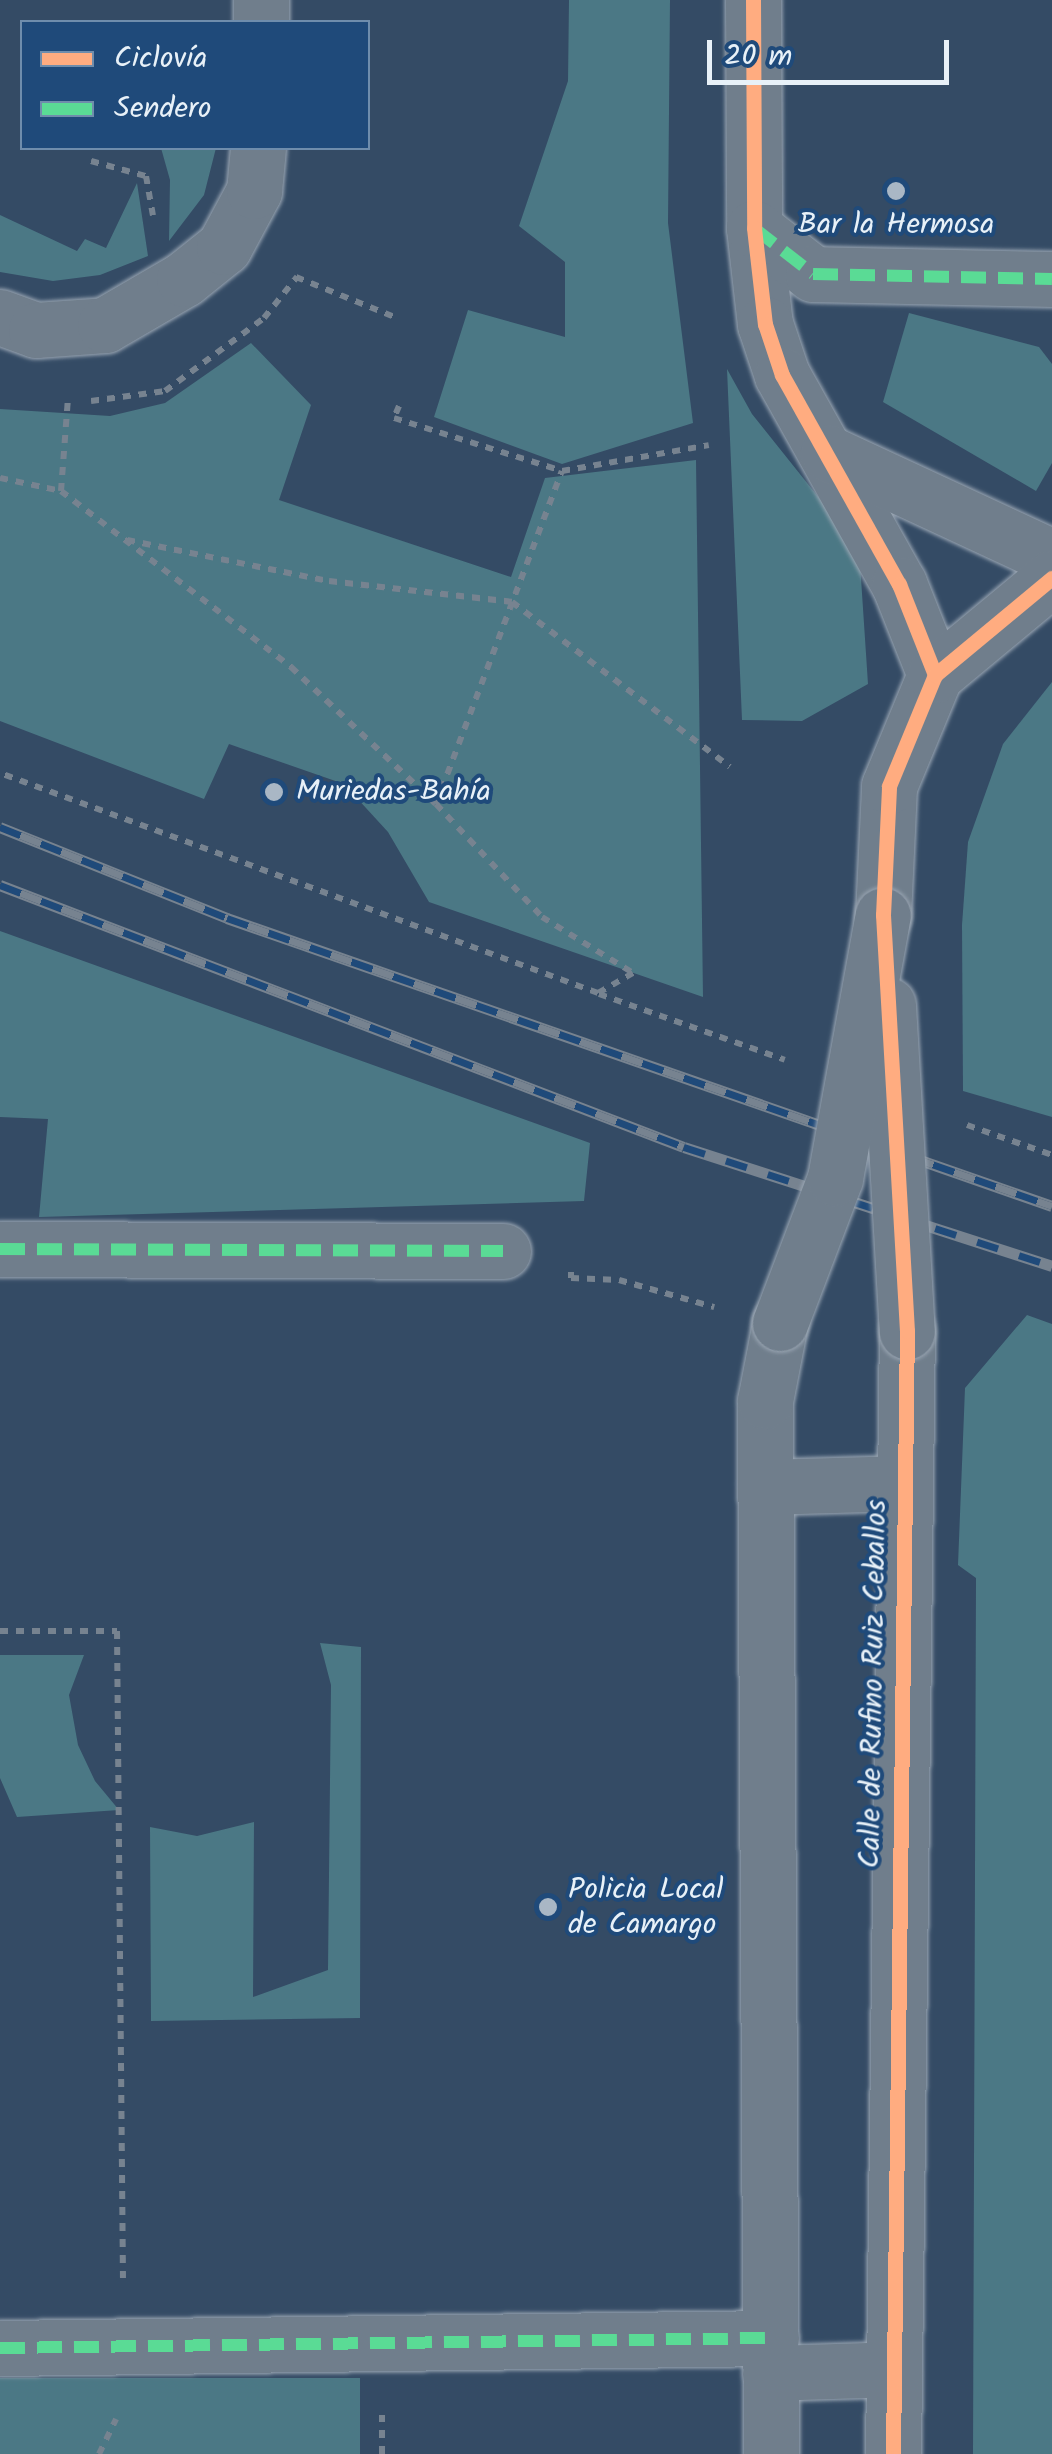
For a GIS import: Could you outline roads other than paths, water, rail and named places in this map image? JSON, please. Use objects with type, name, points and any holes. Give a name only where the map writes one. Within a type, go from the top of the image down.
[{"type":"street","points":[[753,0],[754,228],[765,324],[782,374],[899,584],[935,676]]},
{"type":"street","points":[[0,317],[36,330],[105,325],[224,247],[254,191],[258,150]]},
{"type":"street","points":[[754,228],[813,274],[1052,278]]},
{"type":"street","points":[[828,453],[1052,557]]},
{"type":"street","points":[[770,2454],[765,1401],[780,1323],[834,1178],[884,915],[890,786],[935,676],[1052,578]]},
{"type":"street","name":"Calle de Rufino Ruiz Ceballos","points":[[884,915],[907,1331],[892,2454]]},
{"type":"street","points":[[0,1249],[503,1251]]},
{"type":"street","points":[[765,1487],[904,1483]]},
{"type":"street","points":[[0,2348],[124,2346],[771,2356],[894,2369]]},
{"type":"railway","points":[[0,827],[227,918],[1052,1206]]},
{"type":"railway","points":[[0,885],[684,1147],[1052,1266]]},
{"type":"place","name":"Bar la Hermosa","points":[[896,191]]},
{"type":"place","name":"Muriedas-Bahía","points":[[274,792]]},
{"type":"place","name":"Policia Local de Camargo","points":[[548,1907]]}]
